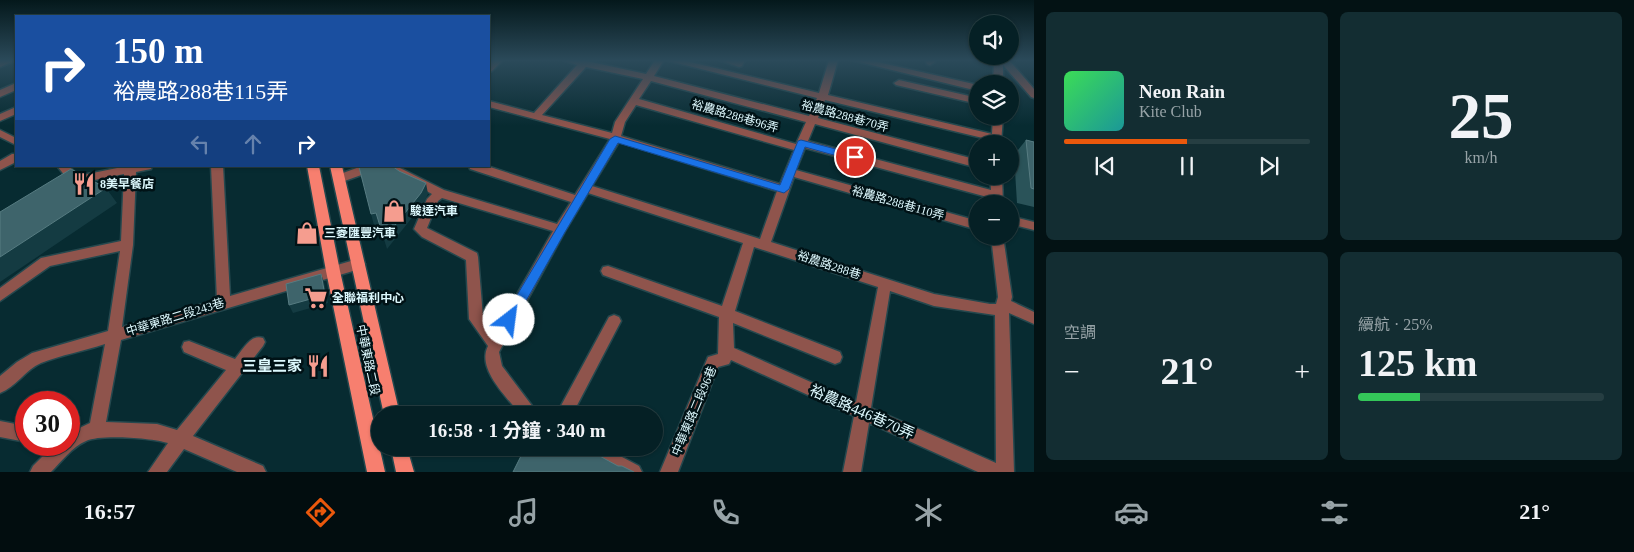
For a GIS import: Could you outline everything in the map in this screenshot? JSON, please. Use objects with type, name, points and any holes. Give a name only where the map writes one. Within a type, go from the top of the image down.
[{"type":"main road","name":"中華東路二段","points":[[313,167],[333,271],[376,472]]},
{"type":"main road","name":"中華東路二段","points":[[338,172],[390,406]]},
{"type":"main road","points":[[401,456],[405,472]]},
{"type":"street","points":[[535,117],[567,82]]},
{"type":"street","points":[[524,406],[495,369],[492,352],[560,229],[587,188],[615,139],[620,122],[646,82]]},
{"type":"street","name":"裕農路288巷70弄","points":[[664,82],[969,162]]},
{"type":"street","points":[[760,82],[972,135]]},
{"type":"street","points":[[728,352],[725,327],[727,314],[757,243],[784,189],[827,82]]},
{"type":"street","points":[[952,82],[969,86]]},
{"type":"street","points":[[1023,82],[1034,95]]},
{"type":"street","points":[[899,83],[969,99]]},
{"type":"street","points":[[0,94],[15,86]]},
{"type":"street","name":"裕農路288巷96弄","points":[[634,101],[979,195]]},
{"type":"street","points":[[490,104],[608,135],[615,139],[784,189]]},
{"type":"street","points":[[0,118],[15,110]]},
{"type":"street","points":[[0,133],[15,141]]},
{"type":"street","points":[[0,166],[15,158]]},
{"type":"street","points":[[63,167],[71,183],[143,167]]},
{"type":"street","points":[[217,167],[224,303]]},
{"type":"street","points":[[338,172],[368,167]]},
{"type":"street","points":[[388,167],[440,193],[560,229]]},
{"type":"street","points":[[477,167],[579,200]]},
{"type":"street","points":[[97,429],[114,336],[127,245],[130,170]]},
{"type":"street","name":"裕農路288巷110弄","points":[[790,172],[969,223]]},
{"type":"street","name":"裕農路288巷","points":[[587,188],[934,300],[990,310],[1003,307]]},
{"type":"street","points":[[440,193],[433,199],[420,229],[426,234],[472,257],[476,319],[496,345]]},
{"type":"street","points":[[1019,222],[1034,226]]},
{"type":"street","points":[[0,295],[46,262],[127,245]]},
{"type":"street","points":[[998,245],[1005,297],[1003,307],[1005,472]]},
{"type":"street","name":"中華東路二段243巷","points":[[0,386],[22,367],[37,358],[358,264]]},
{"type":"street","points":[[608,271],[727,314],[835,357]]},
{"type":"street","points":[[852,472],[885,284]]},
{"type":"street","points":[[1003,307],[1034,311]]},
{"type":"street","points":[[1003,307],[1034,318]]},
{"type":"street","points":[[569,406],[614,321]]},
{"type":"street","points":[[157,472],[258,342]]},
{"type":"street","points":[[189,347],[237,367]]},
{"type":"street","name":"裕農路446巷70弄","points":[[728,352],[997,472]]},
{"type":"street","name":"中華東路二段96巷","points":[[669,472],[713,362],[724,359],[728,352]]},
{"type":"street","points":[[0,429],[15,432]]},
{"type":"street","points":[[80,435],[97,429],[157,432],[181,439],[257,472]]},
{"type":"street","points":[[39,472],[55,456]]},
{"type":"street","points":[[603,456],[633,472]]},
{"type":"building","points":[[1026,140],[1034,142],[1034,189],[1031,188]]},
{"type":"building","name":"駿達汽車","points":[[359,167],[393,167],[426,183],[421,193],[384,239],[376,213],[371,214]]},
{"type":"building","points":[[71,169],[106,188],[0,257],[0,212]]},
{"type":"building","points":[[321,274],[325,295],[289,305],[286,284]]},
{"type":"building","points":[[521,456],[600,456],[634,472],[513,472]]},
{"type":"place","name":"8美早餐店","points":[[84,184]]},
{"type":"place","name":"駿達汽車","points":[[394,211]]},
{"type":"place","name":"三菱匯豐汽車","points":[[307,233]]},
{"type":"place","name":"全聯福利中心","points":[[316,298]]},
{"type":"place","name":"三皇三家","points":[[318,366]]},
{"type":"route","points":[[509,320],[560,229],[587,188],[615,139],[784,189],[801,143],[855,157]]}]
